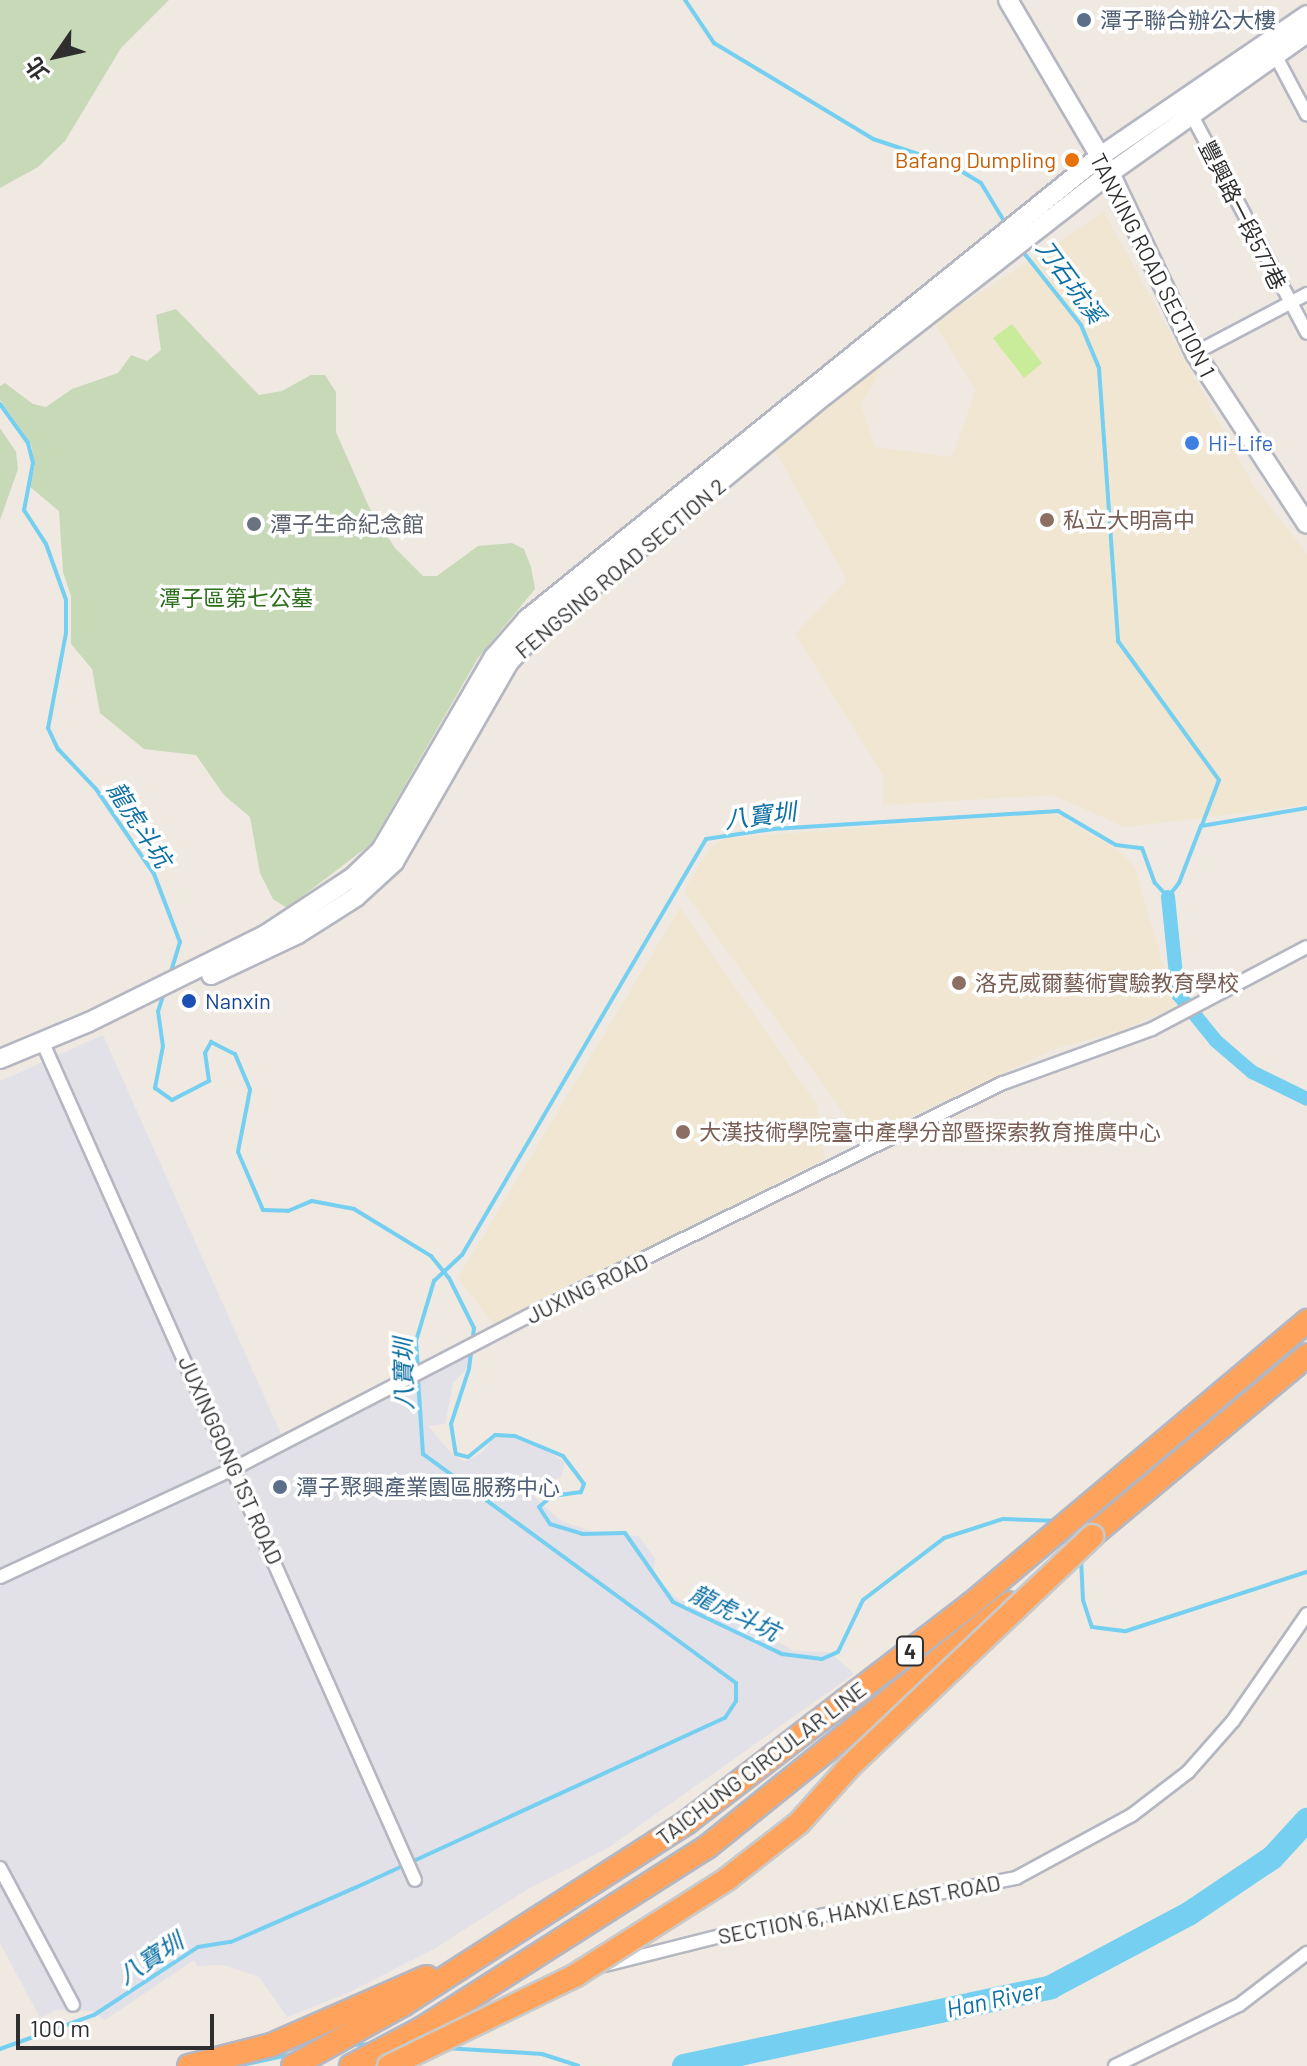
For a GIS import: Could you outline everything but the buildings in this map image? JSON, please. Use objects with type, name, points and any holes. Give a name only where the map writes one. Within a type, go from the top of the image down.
[{"type":"highway","name":"TAICHUNG CIRCULAR LINE","points":[[293,2066],[490,1949],[687,1822],[957,1615],[1307,1321]]},
{"type":"highway","name":"TAICHUNG CIRCULAR LINE","points":[[351,2066],[421,2029],[707,1847],[1092,1536],[1307,1356]]},
{"type":"highway","points":[[389,2066],[576,1975],[727,1879],[799,1823],[850,1766],[1092,1536]]},
{"type":"highway","points":[[189,2066],[271,2045],[490,1949]]},
{"type":"street","name":"TANXING ROAD SECTION 1","points":[[1008,0],[1110,173],[1195,353],[1307,524]]},
{"type":"street","points":[[1185,106],[1270,46],[1307,15]]},
{"type":"street","points":[[1270,46],[1307,33]]},
{"type":"street","points":[[1270,46],[1307,115]]},
{"type":"street","name":"FENGSING ROAD SECTION 2","points":[[0,1059],[298,934],[356,897],[409,843],[509,662],[535,634],[1014,237],[1099,157],[1185,106]]},
{"type":"street","name":"FENGSING ROAD SECTION 2","points":[[1014,237],[1110,173],[1185,106]]},
{"type":"street","name":"豐興路一段577巷","points":[[1185,106],[1288,305],[1307,333]]},
{"type":"street","points":[[1195,353],[1307,294]]},
{"type":"street","name":"JUXING ROAD","points":[[0,1577],[235,1468],[551,1304],[1003,1083],[1180,1016],[1307,947]]},
{"type":"street","name":"JUXINGGONG 1ST ROAD","points":[[42,1041],[235,1468],[415,1880]]},
{"type":"street","name":"SECTION 6, HANXI EAST ROAD","points":[[376,2066],[519,1998],[616,1962],[736,1932],[1016,1878],[1132,1815],[1188,1772],[1233,1721],[1307,1614]]},
{"type":"street","points":[[0,1868],[73,2005]]},
{"type":"street","points":[[1115,2066],[1239,2005],[1307,1953]]},
{"type":"shaded area","name":"私立大明高中","points":[[1104,212],[1253,485],[1307,554],[1307,805],[1125,827],[1053,795],[883,805],[883,775],[795,634],[847,580],[775,450],[884,363],[861,405],[875,447],[952,457],[976,390],[934,323]]},
{"type":"shaded area","name":"洛克威爾藝術實驗教育學校","points":[[1055,813],[1120,852],[1135,868],[1175,1007],[1121,1031],[1054,1049],[868,1137],[850,1122],[684,891],[710,847],[726,838]]},
{"type":"shaded area","name":"大漢技術學院臺中產學分部暨探索教育推廣中心","points":[[680,908],[817,1105],[824,1159],[494,1324],[458,1278]]},
{"type":"shaded area","points":[[103,1035],[281,1434],[463,1349],[472,1363],[453,1383],[445,1424],[428,1426],[452,1454],[464,1462],[483,1452],[495,1436],[522,1437],[565,1462],[561,1478],[531,1486],[529,1492],[561,1521],[600,1534],[639,1536],[655,1559],[653,1577],[680,1601],[694,1601],[716,1622],[727,1613],[794,1651],[830,1652],[854,1674],[608,1848],[528,1889],[434,1949],[348,1993],[287,2017],[259,1977],[223,1965],[197,1966],[194,1960],[105,2020],[92,2011],[57,2010],[40,2018],[0,1943],[0,1081]]},
{"type":"green space","points":[[0,0],[169,0],[121,48],[65,141],[38,167],[0,188]]},
{"type":"green space","name":"潭子區第七公墓","points":[[176,309],[259,395],[282,391],[311,375],[325,375],[336,392],[336,432],[369,507],[395,548],[423,576],[437,576],[478,546],[512,543],[524,549],[531,567],[535,589],[478,658],[371,844],[287,908],[273,899],[260,873],[250,817],[224,795],[196,755],[144,749],[100,713],[92,669],[71,644],[71,596],[63,572],[59,511],[29,486],[35,466],[31,444],[0,400],[0,386],[5,383],[33,404],[46,407],[72,389],[118,373],[131,355],[147,361],[161,350],[156,315]]},
{"type":"green space","points":[[1012,324],[1042,363],[1024,378],[993,338]]},
{"type":"green space","points":[[0,428],[16,452],[18,469],[0,520]]},
{"type":"waterway","name":"刀石坑溪","points":[[685,0],[714,43],[873,139],[951,165],[981,183],[1007,226]]},
{"type":"waterway","name":"刀石坑溪","points":[[1020,248],[1081,325],[1099,368],[1118,641],[1219,780],[1202,825]]},
{"type":"waterway","name":"龍虎斗坑","points":[[0,404],[28,443],[33,463],[24,510],[46,544],[66,600],[66,633],[48,728],[58,749],[96,789],[154,874],[180,942],[169,977]]},
{"type":"waterway","name":"八寶圳","points":[[418,1369],[416,1341],[434,1281],[462,1255],[706,839],[773,829],[1058,811],[1116,845],[1142,848],[1155,883],[1168,897],[1179,883],[1201,826],[1307,808]]},
{"type":"waterway","name":"刀石坑溪","points":[[1168,897],[1178,994],[1216,1041],[1252,1072],[1307,1099]]},
{"type":"waterway","name":"龍虎斗坑","points":[[164,993],[158,1011],[163,1046],[155,1088],[172,1100],[209,1081],[205,1053],[211,1042],[235,1054],[250,1090],[238,1152],[263,1210],[288,1211],[312,1201],[354,1209],[431,1256],[449,1278],[474,1328],[469,1369],[451,1424],[456,1454],[468,1457],[495,1435],[515,1436],[563,1456],[584,1484],[581,1492],[552,1496],[539,1507],[550,1524],[582,1534],[625,1533],[673,1602],[782,1654],[822,1659],[838,1652],[863,1600],[944,1538],[1003,1519],[1060,1521]]},
{"type":"waterway","name":"八寶圳","points":[[0,2049],[94,2015],[198,1947],[231,1942],[725,1718],[736,1701],[736,1683],[423,1454],[418,1378]]},
{"type":"waterway","name":"龍虎斗坑","points":[[1081,1558],[1083,1600],[1092,1627],[1126,1631],[1307,1572]]},
{"type":"waterway","name":"Han River","points":[[684,2066],[1051,1987],[1190,1913],[1272,1858],[1307,1820]]},
{"type":"waterway","points":[[349,2045],[372,2044]]},
{"type":"waterway","points":[[445,2048],[542,2054],[578,2066]]},
{"type":"waterway","points":[[237,2066],[293,2054]]},
{"type":"place","name":"潭子聯合辦公大樓","points":[[1084,20]]},
{"type":"place","name":"Bafang Dumpling","points":[[1072,160]]},
{"type":"place","name":"Hi-Life","points":[[1192,443]]},
{"type":"place","name":"私立大明高中","points":[[1047,520]]},
{"type":"place","name":"潭子生命紀念館","points":[[254,524]]},
{"type":"place","name":"洛克威爾藝術實驗教育學校","points":[[959,983]]},
{"type":"place","name":"Nanxin","points":[[189,1001]]},
{"type":"place","name":"大漢技術學院臺中產學分部暨探索教育推廣中心","points":[[683,1132]]},
{"type":"place","name":"潭子聚興產業園區服務中心","points":[[280,1487]]}]
